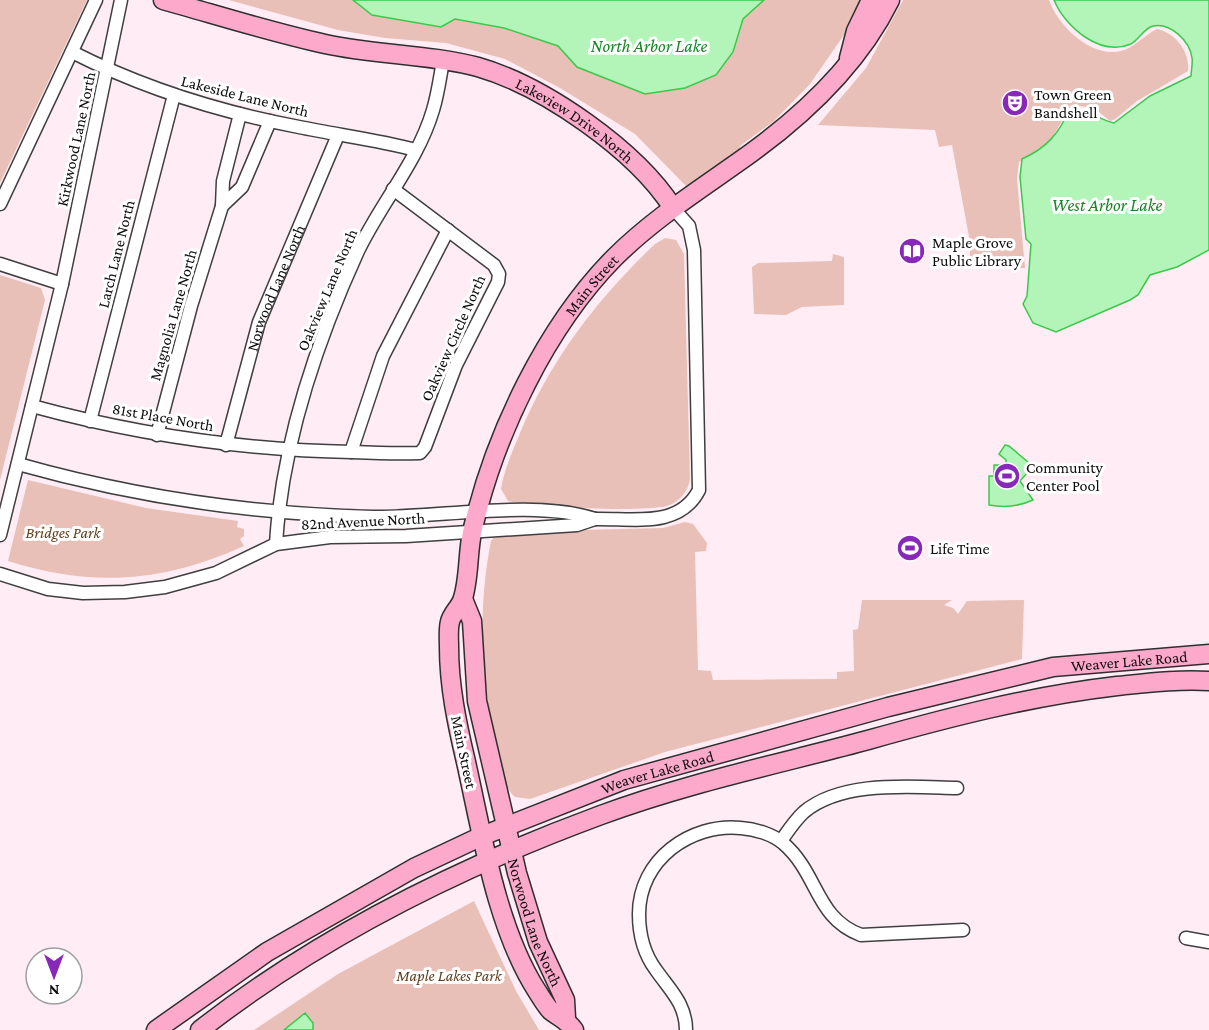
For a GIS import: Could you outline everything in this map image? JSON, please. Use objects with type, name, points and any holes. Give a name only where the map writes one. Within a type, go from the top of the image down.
[{"type":"street","name":"Kirkwood Lane North","points":[[0,204],[96,0]]},
{"type":"street","name":"Kirkwood Lane North","points":[[0,535],[62,284],[121,0]]},
{"type":"street","name":"Lakeview Drive North","points":[[163,0],[326,44],[478,67],[519,83],[574,116],[635,160],[689,226],[694,250],[699,434],[699,490],[694,499]]},
{"type":"street","points":[[849,60],[856,31],[871,0]]},
{"type":"street","name":"Main Street","points":[[482,836],[453,703],[449,666],[450,622],[463,599],[475,521],[517,406],[554,337],[584,294],[613,259],[651,224],[780,132],[869,39],[890,0]]},
{"type":"street","name":"Lakeside Lane North","points":[[72,52],[107,70],[174,95],[240,114],[416,150]]},
{"type":"street","name":"Oakview Lane North","points":[[276,544],[278,513],[289,451],[315,359],[359,250],[416,150],[434,110],[443,61]]},
{"type":"street","name":"Larch Lane North","points":[[90,421],[174,95]]},
{"type":"street","name":"Magnolia Lane North","points":[[157,435],[191,306],[222,206],[223,181],[240,114]]},
{"type":"street","name":"Magnolia Lane North","points":[[222,206],[242,188],[270,121]]},
{"type":"street","name":"Norwood Lane North","points":[[226,445],[259,322],[338,135]]},
{"type":"street","name":"Oakview Circle North","points":[[289,451],[420,453],[425,447],[456,365],[498,282],[499,274],[494,265],[393,189]]},
{"type":"street","points":[[351,452],[383,356],[448,230]]},
{"type":"street","points":[[0,264],[62,284]]},
{"type":"street","name":"81st Place North","points":[[32,405],[90,421],[157,435],[289,451]]},
{"type":"street","name":"82nd Avenue North","points":[[18,464],[82,482],[174,501],[278,513],[577,525],[595,519],[670,518],[688,508],[694,499]]},
{"type":"street","name":"82nd Avenue North","points":[[0,574],[48,588],[83,593],[137,591],[165,588],[216,573],[276,544],[330,537],[406,536],[475,521],[577,513],[595,519]]},
{"type":"street","name":"Main Street","points":[[463,599],[472,621],[477,701],[506,826]]},
{"type":"street","name":"Weaver Lake Road","points":[[156,1030],[267,952],[414,868],[482,836],[624,780],[960,689],[1053,667],[1209,654]]},
{"type":"street","name":"Weaver Lake Road","points":[[200,1030],[311,954],[376,916],[488,862],[601,815],[675,791],[991,706],[1074,691],[1141,684],[1209,681]]},
{"type":"street","points":[[781,841],[802,813],[815,804],[833,798],[875,788],[957,788]]},
{"type":"street","name":"Norwood Lane North","points":[[506,826],[526,907],[565,1000],[570,1024]]},
{"type":"street","points":[[686,1030],[686,1021],[679,999],[655,970],[644,950],[638,912],[648,878],[668,850],[704,829],[728,826],[754,829],[781,841],[802,861],[835,921],[848,930],[861,935],[963,930]]},
{"type":"street","name":"Norwood Lane North","points":[[482,836],[505,917],[530,978],[551,1010],[570,1024]]},
{"type":"street","points":[[1186,938],[1209,942]]},
{"type":"green space","points":[[0,0],[87,0],[0,183]]},
{"type":"green space","points":[[229,0],[353,0],[372,15],[455,19],[504,28],[558,46],[577,67],[645,94],[733,52],[743,19],[764,0],[862,0],[846,32],[810,84],[774,121],[740,146],[739,153],[687,187],[635,134],[560,88],[505,59],[446,43],[385,38],[338,30]]},
{"type":"green space","points":[[903,0],[1049,0],[1053,10],[1068,29],[1087,45],[1098,50],[1121,51],[1136,44],[1157,29],[1176,39],[1184,50],[1188,71],[1137,101],[1110,121],[1094,108],[1071,105],[1051,140],[1019,162],[1017,179],[1025,268],[970,268],[970,242],[952,145],[939,147],[935,130],[818,125],[866,68]]},
{"type":"green space","points":[[665,238],[676,240],[684,254],[690,479],[685,492],[672,504],[655,508],[563,507],[508,501],[501,489],[506,467],[532,406],[546,380],[595,308],[655,244]]},
{"type":"green space","points":[[833,254],[844,257],[844,305],[802,307],[786,315],[754,314],[752,267],[758,263],[832,261]]},
{"type":"green space","points":[[0,275],[41,288],[45,300],[0,480]]},
{"type":"green space","name":"Bridges Park","points":[[28,480],[146,508],[238,521],[237,527],[244,529],[244,536],[240,539],[244,546],[185,567],[157,574],[128,577],[99,578],[69,575],[39,570],[8,561]]},
{"type":"green space","points":[[685,522],[693,524],[707,543],[706,551],[695,552],[698,670],[711,671],[713,680],[837,679],[837,672],[854,671],[853,630],[858,629],[862,600],[952,600],[944,605],[953,608],[958,614],[967,601],[1024,600],[1022,659],[665,752],[530,799],[515,797],[505,783],[502,772],[492,728],[485,675],[484,594],[491,541],[495,536],[539,531],[663,528]]},
{"type":"green space","name":"Maple Lakes Park","points":[[474,901],[516,991],[539,1030],[254,1030],[338,974]]},
{"type":"water","name":"North Arbor Lake","points":[[353,0],[764,0],[743,19],[733,52],[716,75],[685,88],[645,94],[577,67],[558,46],[504,28],[455,19],[441,27],[372,15]]},
{"type":"water","name":"West Arbor Lake","points":[[1054,0],[1209,0],[1209,250],[1177,267],[1150,275],[1138,295],[1130,300],[1056,332],[1033,323],[1023,304],[1027,296],[1031,244],[1026,239],[1020,177],[1022,159],[1051,139],[1069,110],[1082,110],[1114,123],[1150,96],[1191,76],[1192,62],[1183,39],[1166,27],[1150,27],[1131,44],[1119,47],[1096,43],[1085,37],[1066,20]]},
{"type":"water","name":"Community Center Pool","points":[[1005,445],[1028,462],[1028,472],[1020,481],[1033,500],[1011,506],[989,505],[989,476],[994,476],[994,465],[1006,465],[1006,460],[999,454]]},
{"type":"water","points":[[305,1013],[313,1023],[313,1030],[284,1030]]},
{"type":"place","name":"Town Green Bandshell","points":[[1015,103]]},
{"type":"place","name":"Maple Grove Public Library","points":[[912,251]]},
{"type":"place","name":"Community Center Pool","points":[[1007,476]]},
{"type":"place","name":"Life Time","points":[[910,548]]}]
